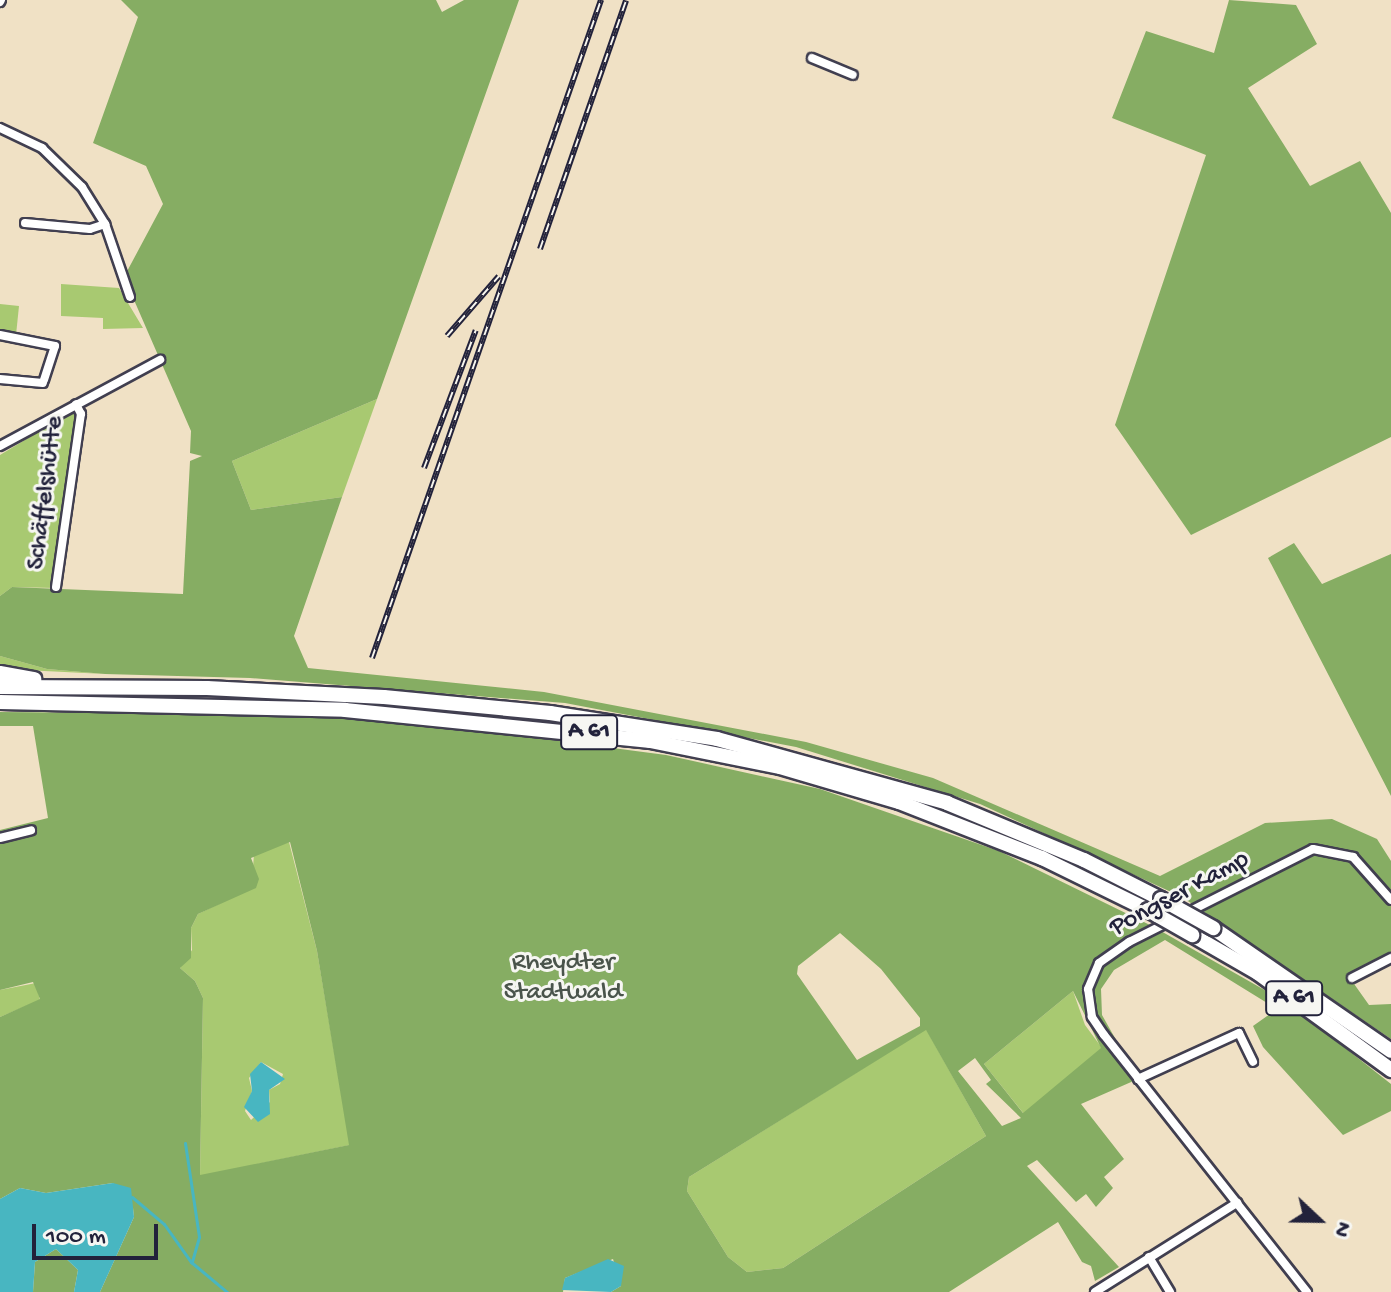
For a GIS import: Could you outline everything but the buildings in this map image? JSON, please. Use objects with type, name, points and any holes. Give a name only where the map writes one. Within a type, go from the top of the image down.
[{"type":"highway","points":[[0,673],[110,687]]},
{"type":"highway","name":"A 61","points":[[0,687],[110,687],[384,697],[550,713],[717,739],[947,803],[1084,860],[1213,928],[1391,1051]]},
{"type":"highway","name":"A 61","points":[[0,702],[345,710],[650,741],[780,767],[899,802],[1042,858],[1148,910],[1281,989],[1391,1070]]},
{"type":"street","points":[[812,58],[853,75]]},
{"type":"street","points":[[0,128],[42,148],[61,165],[105,224],[130,297]]},
{"type":"street","points":[[25,223],[90,229],[105,224]]},
{"type":"street","name":"Schäffelshütte","points":[[0,335],[55,346],[44,382],[0,379]]},
{"type":"street","name":"Schäffelshütte","points":[[0,446],[160,360]]},
{"type":"street","name":"Schäffelshütte","points":[[56,587],[81,414],[76,404]]},
{"type":"street","points":[[0,838],[31,830]]},
{"type":"street","name":"Pongser Kamp","points":[[1307,1292],[1138,1079],[1089,1008],[1090,979],[1105,957],[1313,849],[1353,857],[1391,900]]},
{"type":"street","points":[[1352,978],[1391,958]]},
{"type":"street","points":[[1138,1079],[1239,1033],[1253,1062]]},
{"type":"street","points":[[1095,1292],[1237,1203]]},
{"type":"street","points":[[1149,1257],[1170,1292]]},
{"type":"green space","points":[[121,0],[436,0],[442,12],[464,0],[519,0],[377,399],[232,461],[251,510],[342,497],[294,636],[308,668],[544,692],[806,742],[933,778],[1160,876],[1265,823],[1332,819],[1377,839],[1391,861],[1391,958],[1352,981],[1369,1005],[1391,1004],[1391,1039],[1182,897],[980,804],[796,747],[565,703],[250,678],[105,674],[47,669],[0,656],[0,596],[12,587],[183,594],[190,461],[202,456],[190,453],[191,431],[124,277],[163,204],[146,166],[93,143],[138,17]]},
{"type":"green space","points":[[1229,0],[1296,5],[1317,44],[1248,88],[1310,186],[1360,161],[1391,213],[1391,437],[1191,535],[1115,425],[1206,155],[1112,118],[1146,31],[1214,53]]},
{"type":"green space","points":[[61,284],[119,288],[143,328],[103,329],[103,318],[61,316]]},
{"type":"green space","points":[[0,304],[19,306],[16,335],[0,332]]},
{"type":"green space","points":[[377,399],[342,497],[251,510],[232,461]]},
{"type":"green space","points":[[73,411],[79,417],[55,588],[12,587],[0,596],[0,455]]},
{"type":"green space","points":[[1294,543],[1322,584],[1391,554],[1391,796],[1268,558]]},
{"type":"green space","points":[[0,656],[47,669],[105,674],[24,670],[0,664]]},
{"type":"green space","name":"Rheydter Stadtwald","points":[[0,712],[360,715],[666,755],[820,789],[999,851],[1152,926],[1284,1001],[1349,1051],[1391,1084],[1391,1111],[1343,1135],[1263,1047],[1253,1026],[1277,1009],[1165,940],[1114,970],[1101,989],[1102,1015],[1138,1079],[1081,1104],[1124,1159],[1104,1177],[1113,1188],[1096,1207],[1086,1194],[1076,1202],[1037,1160],[1027,1166],[1119,1267],[1095,1281],[1091,1266],[1082,1262],[1058,1222],[949,1292],[611,1292],[621,1286],[613,1259],[565,1278],[563,1292],[100,1292],[134,1217],[133,1208],[113,1183],[46,1193],[20,1188],[0,1199],[0,1017],[40,999],[33,982],[0,990],[0,830],[48,818],[33,726],[0,726]],"holes":[[[290,842],[317,951],[349,1145],[200,1175],[203,998],[195,981],[180,968],[191,958],[191,928],[198,914],[256,888],[259,879],[251,858]],[[840,933],[881,969],[920,1018],[920,1026],[857,1060],[797,974],[798,966]],[[1073,991],[1101,1048],[1023,1113],[984,1064]],[[926,1030],[986,1136],[783,1268],[747,1272],[728,1257],[687,1191],[689,1177]],[[975,1058],[991,1080],[986,1084],[1021,1118],[1002,1126],[958,1071]]]},
{"type":"green space","points":[[289,842],[317,951],[350,1145],[200,1176],[203,998],[195,981],[180,968],[192,950],[191,928],[198,914],[221,903],[253,868],[254,853]],"holes":[[[261,1062],[283,1074],[280,1084],[269,1090],[270,1102],[251,1120],[245,1111],[252,1091],[249,1078]]]},
{"type":"green space","points":[[36,983],[40,1000],[0,1017],[0,990]]},
{"type":"green space","points":[[1073,991],[1085,1025],[1102,1048],[1024,1114],[984,1064]]},
{"type":"green space","points":[[926,1029],[986,1136],[783,1268],[747,1272],[728,1257],[687,1191],[689,1177]]},
{"type":"green space","points":[[56,1249],[78,1270],[74,1292],[33,1292],[35,1262]]},
{"type":"water","points":[[261,1062],[285,1079],[269,1090],[270,1114],[258,1122],[244,1107],[252,1091],[250,1074]]},
{"type":"water","points":[[113,1183],[131,1188],[134,1217],[100,1292],[74,1292],[78,1270],[56,1249],[35,1262],[33,1292],[0,1292],[0,1199],[20,1188],[46,1193]]},
{"type":"water","points":[[608,1259],[624,1266],[621,1286],[611,1292],[562,1290],[565,1278]]},
{"type":"waterway","points":[[185,1143],[199,1237],[192,1261]]},
{"type":"waterway","points":[[132,1197],[164,1224],[191,1262],[227,1292]]},
{"type":"railway","points":[[372,658],[601,0]]},
{"type":"railway","points":[[540,249],[626,0]]},
{"type":"railway","points":[[447,336],[499,276]]},
{"type":"railway","points":[[424,468],[476,330]]}]
